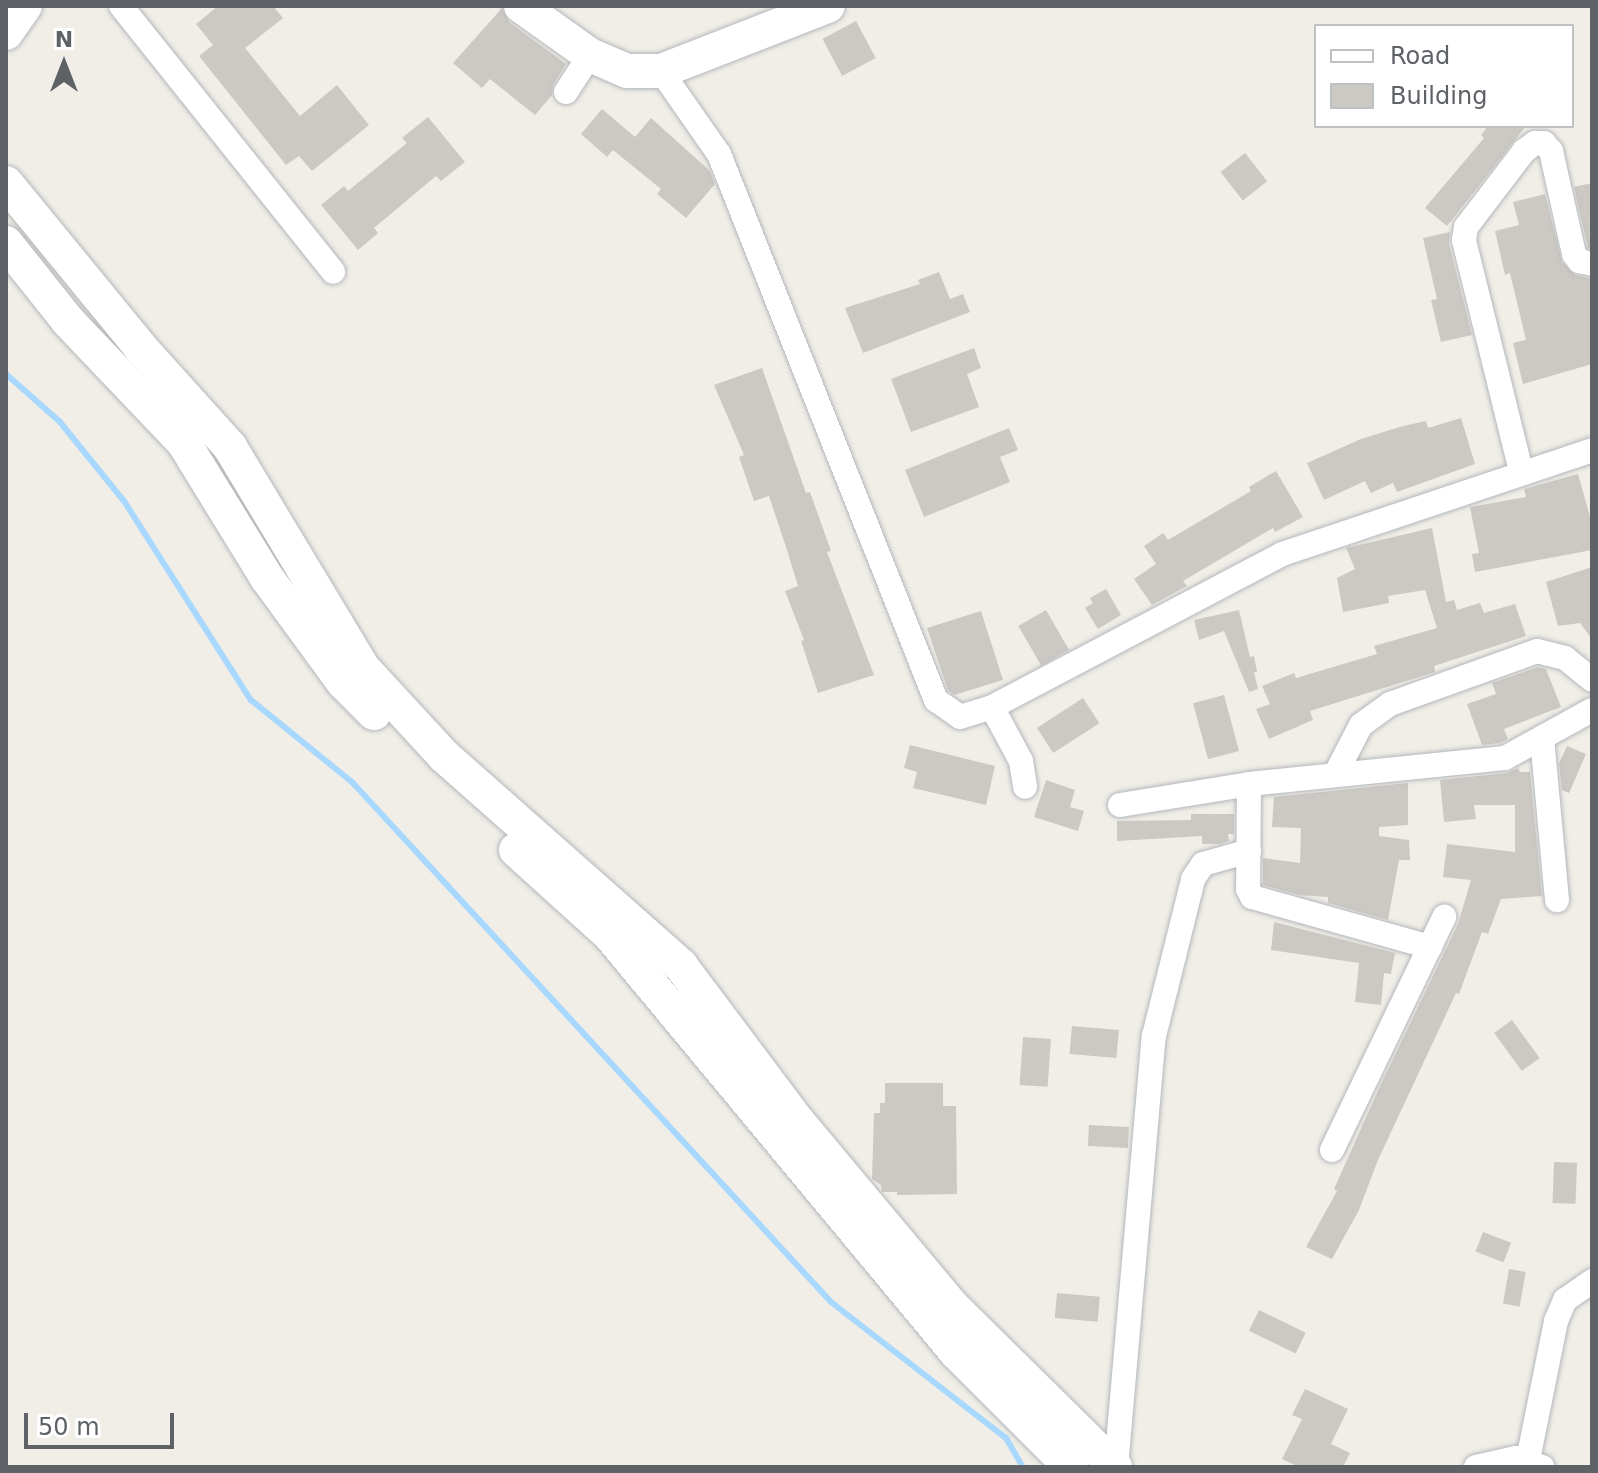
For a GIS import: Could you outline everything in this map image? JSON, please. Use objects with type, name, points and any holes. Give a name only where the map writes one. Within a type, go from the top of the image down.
[{"type":"main road","points":[[6,33],[25,6]]},
{"type":"main road","points":[[521,6],[590,55],[627,71],[661,71],[828,6]]},
{"type":"main road","points":[[6,183],[140,347],[230,447],[362,667],[444,756],[681,966],[799,1123],[952,1306],[1116,1467]]},
{"type":"main road","points":[[6,243],[68,321],[184,443],[267,578],[343,682],[474,812],[610,935],[956,1352],[1071,1467]]},
{"type":"street","points":[[121,6],[333,272]]},
{"type":"street","points":[[566,92],[590,55]]},
{"type":"street","points":[[661,71],[719,154],[936,700],[960,717],[992,707],[1282,554],[1521,471],[1592,450]]},
{"type":"street","points":[[1521,471],[1464,240],[1466,227],[1524,151],[1535,143],[1544,143],[1551,151],[1574,254],[1579,261],[1592,264]]},
{"type":"street","points":[[1335,775],[1361,725],[1390,704],[1537,651],[1565,658],[1592,680]]},
{"type":"street","points":[[992,707],[1021,761],[1025,787]]},
{"type":"street","points":[[1120,805],[1249,784],[1505,758],[1592,710]]},
{"type":"street","points":[[1542,738],[1557,900]]},
{"type":"street","points":[[1249,784],[1248,889],[1261,902],[1430,947]]},
{"type":"street","points":[[1116,1467],[1154,1036],[1193,879],[1203,864],[1249,851]]},
{"type":"street","points":[[1332,1150],[1444,917]]},
{"type":"street","points":[[1476,1467],[1503,1460],[1535,1464],[1556,1321],[1565,1300],[1592,1281]]},
{"type":"building","points":[[218,6],[273,6],[283,18],[245,48],[300,116],[337,85],[369,125],[312,171],[299,156],[286,165],[199,56],[213,45],[196,24]]},
{"type":"building","points":[[502,8],[509,22],[566,64],[553,85],[552,95],[535,115],[490,79],[482,88],[453,63]]},
{"type":"building","points":[[856,21],[876,58],[842,76],[822,39]]},
{"type":"building","points":[[602,109],[635,137],[651,118],[710,171],[715,184],[686,218],[657,194],[661,189],[613,150],[607,157],[581,134]]},
{"type":"building","points":[[428,117],[465,162],[441,181],[436,176],[374,228],[378,233],[358,250],[321,205],[344,186],[348,191],[407,143],[402,138]]},
{"type":"building","points":[[1486,128],[1524,128],[1447,226],[1425,208],[1484,138],[1481,135]]},
{"type":"building","points":[[1245,153],[1267,181],[1243,200],[1221,172]]},
{"type":"building","points":[[1592,183],[1592,249],[1588,248],[1574,187]]},
{"type":"building","points":[[1545,194],[1562,262],[1575,275],[1592,279],[1592,364],[1523,384],[1513,343],[1526,340],[1510,273],[1505,275],[1495,231],[1519,225],[1513,202]]},
{"type":"building","points":[[1450,232],[1449,244],[1472,335],[1441,342],[1431,300],[1437,299],[1423,238]]},
{"type":"building","points":[[939,272],[950,299],[963,294],[970,312],[863,353],[845,308],[920,284],[918,280]]},
{"type":"building","points":[[974,348],[981,368],[967,374],[979,407],[911,432],[891,379]]},
{"type":"building","points":[[762,368],[806,493],[810,492],[831,551],[827,552],[874,675],[818,693],[801,641],[804,640],[785,591],[798,586],[769,496],[754,501],[739,457],[744,455],[714,385]]},
{"type":"building","points":[[1461,418],[1475,464],[1397,492],[1393,483],[1371,493],[1365,481],[1324,500],[1307,463],[1361,439],[1403,426],[1426,421],[1428,428]]},
{"type":"building","points":[[1009,428],[1018,450],[1000,457],[1010,482],[924,517],[905,470]]},
{"type":"building","points":[[1276,471],[1303,517],[1275,532],[1273,528],[1183,581],[1187,586],[1152,605],[1134,579],[1156,564],[1144,546],[1163,533],[1168,540],[1251,491],[1249,487]]},
{"type":"building","points":[[1578,474],[1592,524],[1592,550],[1475,572],[1472,554],[1479,553],[1470,507],[1526,497],[1524,489]]},
{"type":"building","points":[[1432,528],[1446,602],[1454,600],[1457,610],[1480,603],[1484,613],[1515,604],[1526,636],[1434,666],[1435,672],[1310,711],[1313,720],[1269,739],[1256,709],[1270,704],[1262,686],[1294,673],[1296,678],[1377,654],[1374,646],[1437,628],[1425,590],[1388,596],[1389,603],[1343,612],[1337,578],[1355,569],[1346,548]]},
{"type":"building","points":[[1592,567],[1592,639],[1580,623],[1558,626],[1546,582]]},
{"type":"building","points":[[1106,589],[1121,615],[1098,629],[1085,608],[1093,603],[1090,598]]},
{"type":"building","points":[[1046,610],[1069,650],[1041,666],[1018,626]]},
{"type":"building","points":[[1239,610],[1250,657],[1254,656],[1257,672],[1254,672],[1258,689],[1249,692],[1224,631],[1199,640],[1194,620]]},
{"type":"building","points":[[981,611],[1003,680],[954,695],[948,690],[927,628]]},
{"type":"building","points":[[1538,667],[1546,669],[1561,707],[1504,729],[1508,739],[1500,743],[1482,745],[1467,704],[1496,694],[1492,683]]},
{"type":"building","points":[[1224,695],[1239,751],[1208,759],[1193,703]]},
{"type":"building","points":[[1083,698],[1099,723],[1053,753],[1037,728]]},
{"type":"building","points":[[910,745],[995,766],[986,805],[913,788],[917,772],[904,768]]},
{"type":"building","points":[[1567,746],[1586,754],[1569,793],[1562,790],[1559,763]]},
{"type":"building","points":[[1518,768],[1520,772],[1530,772],[1542,896],[1501,899],[1488,934],[1482,932],[1459,994],[1456,993],[1378,1160],[1359,1210],[1332,1259],[1306,1247],[1337,1191],[1334,1189],[1381,1084],[1458,924],[1471,880],[1443,877],[1447,844],[1515,852],[1515,805],[1474,805],[1476,819],[1444,822],[1440,780],[1507,773]]},
{"type":"building","points":[[1046,780],[1075,790],[1070,807],[1084,811],[1078,831],[1034,817]]},
{"type":"building","points":[[1408,783],[1408,825],[1379,827],[1379,836],[1409,840],[1410,860],[1399,860],[1388,920],[1328,903],[1328,897],[1299,895],[1263,885],[1263,858],[1300,863],[1301,828],[1272,827],[1274,797]]},
{"type":"building","points":[[1191,814],[1234,814],[1234,834],[1228,834],[1229,841],[1220,844],[1202,844],[1202,836],[1117,841],[1117,821],[1191,820]]},
{"type":"building","points":[[1274,922],[1395,953],[1391,974],[1384,973],[1381,1005],[1355,1002],[1359,963],[1271,950]]},
{"type":"building","points":[[1512,1020],[1540,1058],[1522,1071],[1494,1033]]},
{"type":"building","points":[[1072,1026],[1119,1030],[1116,1058],[1070,1054]]},
{"type":"building","points":[[1023,1037],[1051,1039],[1048,1087],[1020,1085]]},
{"type":"building","points":[[885,1083],[943,1083],[943,1106],[956,1106],[957,1194],[897,1195],[897,1192],[882,1192],[881,1185],[872,1179],[874,1113],[880,1113],[880,1103],[885,1103]]},
{"type":"building","points":[[1089,1125],[1129,1127],[1128,1148],[1088,1146]]},
{"type":"building","points":[[1554,1162],[1577,1163],[1576,1204],[1553,1203]]},
{"type":"building","points":[[1483,1232],[1511,1243],[1503,1262],[1475,1252]]},
{"type":"building","points":[[1509,1269],[1526,1272],[1520,1306],[1503,1303]]},
{"type":"building","points":[[1057,1293],[1100,1297],[1098,1322],[1055,1318]]},
{"type":"building","points":[[1259,1310],[1306,1333],[1296,1353],[1249,1331]]},
{"type":"building","points":[[1305,1389],[1348,1409],[1331,1444],[1350,1453],[1343,1467],[1299,1467],[1282,1459],[1302,1419],[1292,1415]]},
{"type":"waterway","points":[[6,374],[60,422],[124,501],[251,700],[352,782],[831,1302],[1006,1438],[1023,1467]]}]
